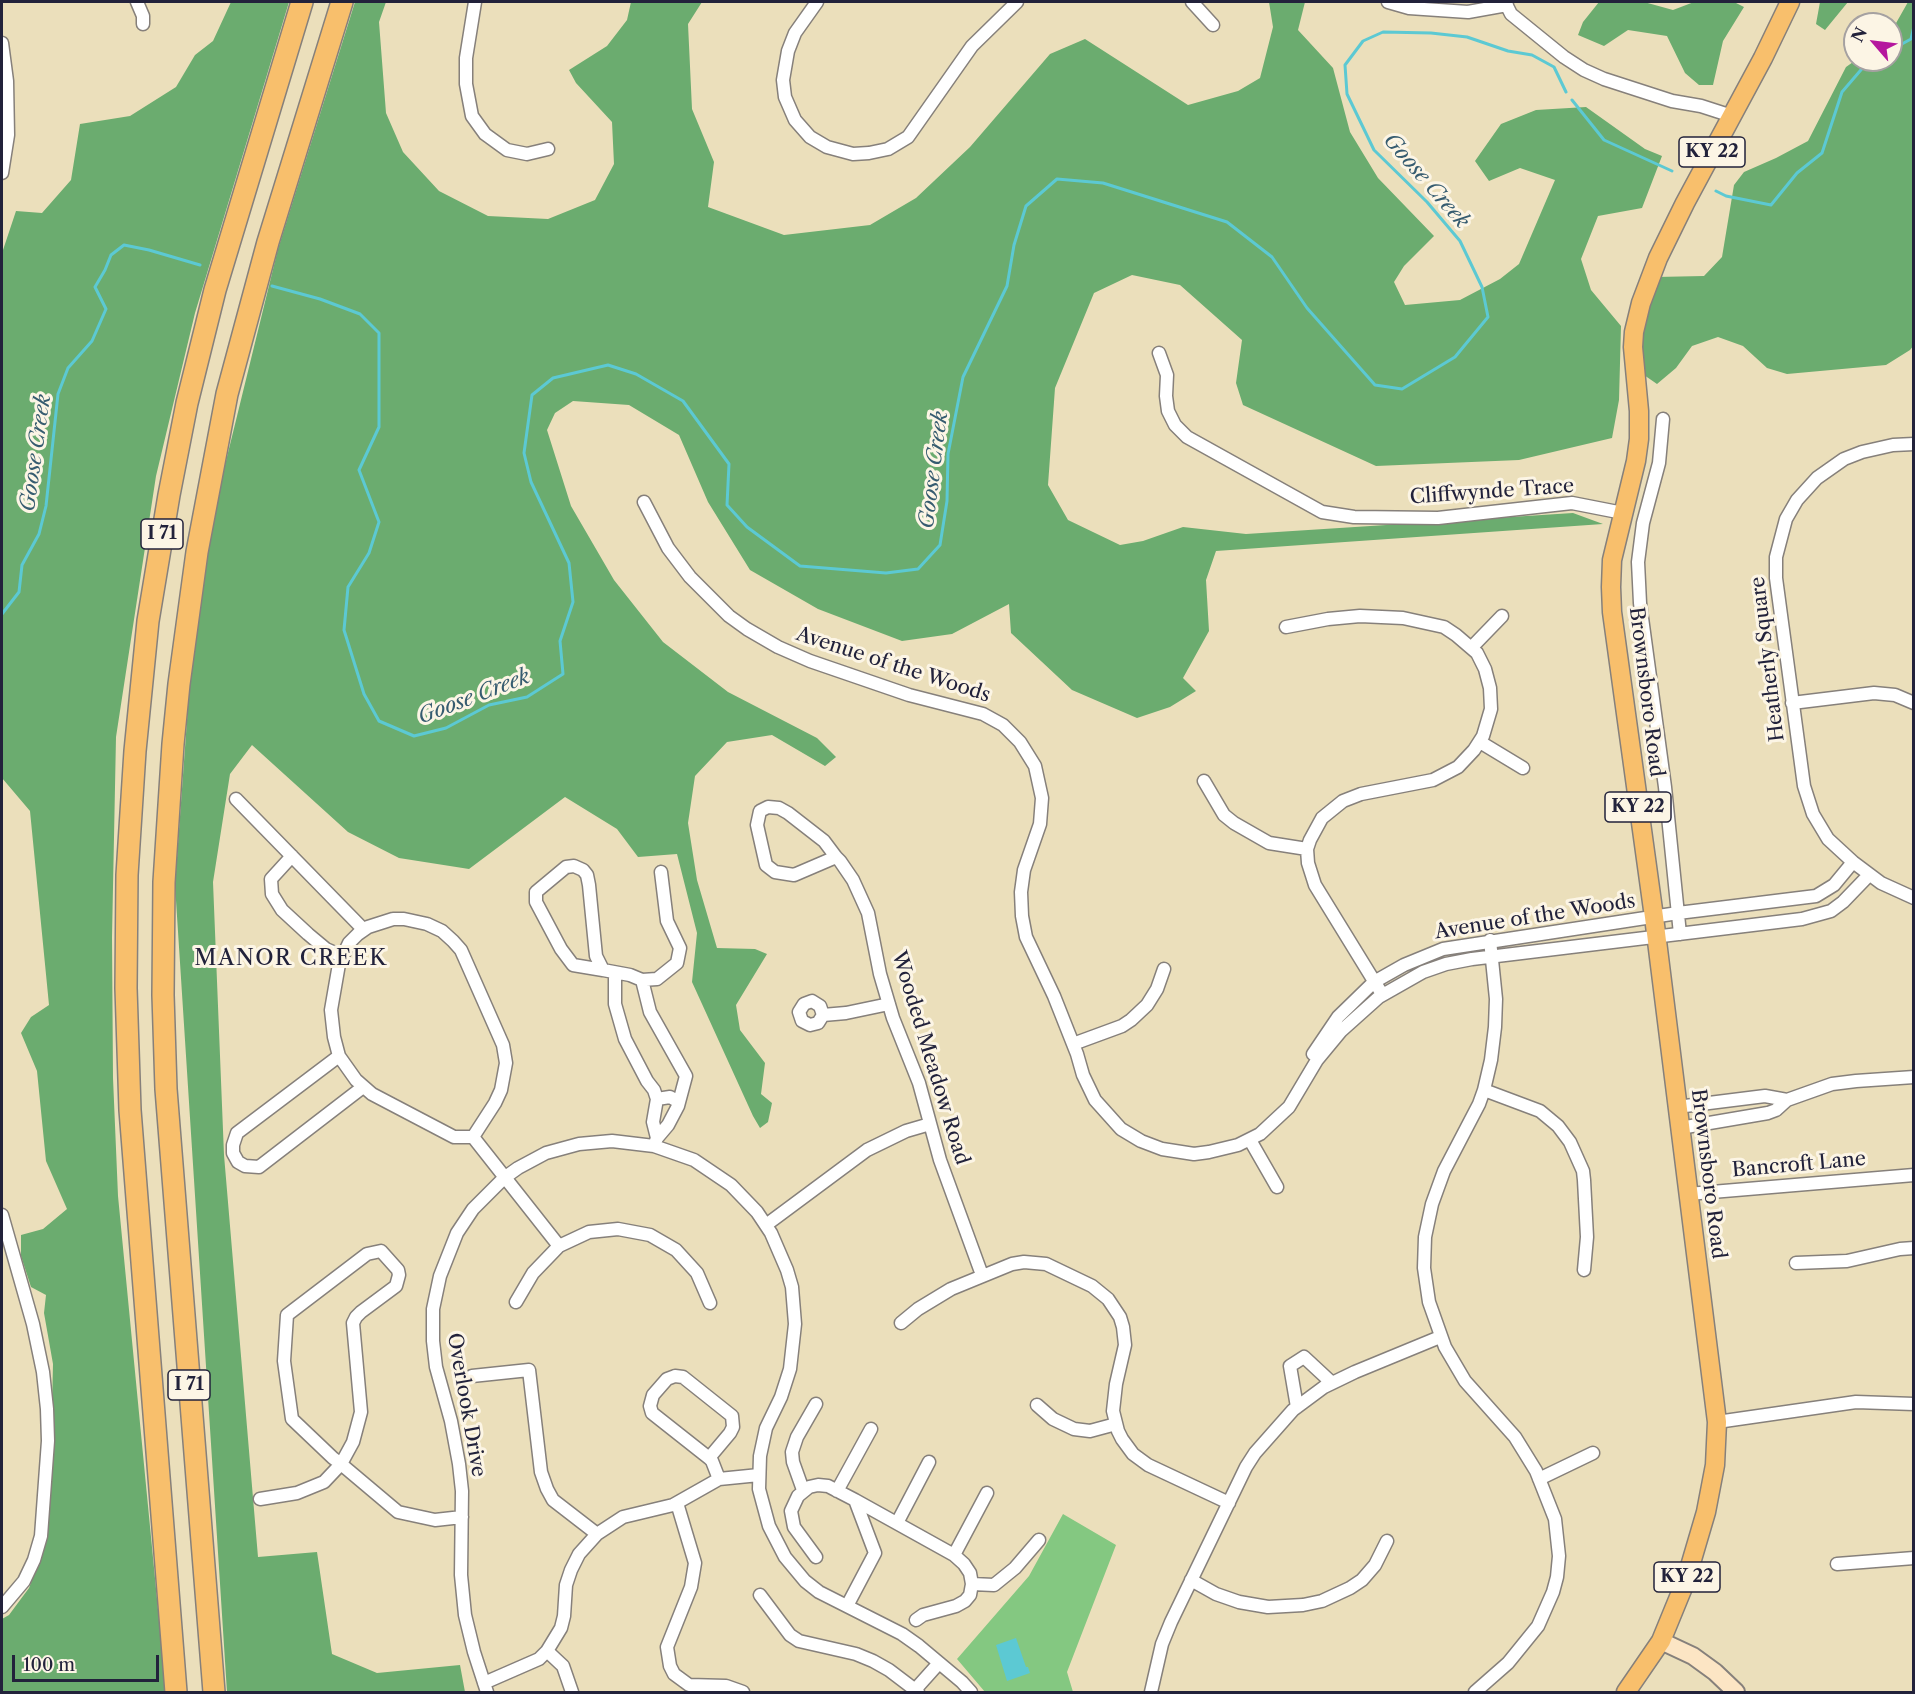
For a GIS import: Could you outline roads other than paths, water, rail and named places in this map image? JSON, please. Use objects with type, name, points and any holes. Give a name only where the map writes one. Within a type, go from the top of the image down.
[{"type":"highway","name":"I 71","points":[[176,1692],[130,1110],[126,988],[127,875],[135,751],[148,621],[187,403],[215,290],[302,2]]},
{"type":"highway","name":"I 71","points":[[214,1692],[166,1089],[163,995],[164,882],[173,744],[195,563],[227,394],[270,234],[342,2]]},
{"type":"main road","name":"Brownsboro Road","points":[[1717,1422],[1654,917],[1612,612],[1612,560],[1639,439],[1639,411],[1633,346],[1637,317],[1658,258],[1790,2]]},
{"type":"main road","name":"KY 22","points":[[1626,1692],[1661,1641],[1686,1580],[1706,1512],[1715,1465],[1717,1422]]},
{"type":"street","points":[[137,2],[143,16],[143,24]]},
{"type":"street","points":[[475,2],[466,58],[466,84],[472,116],[484,134],[507,150],[527,154],[548,149]]},
{"type":"street","points":[[817,2],[803,20],[791,42],[785,61],[783,80],[785,97],[791,113],[810,137],[827,147],[853,154],[878,152],[902,142],[919,124],[972,46],[1017,2]]},
{"type":"street","points":[[1192,2],[1213,25]]},
{"type":"street","points":[[1388,2],[1409,8],[1468,12],[1506,3],[1511,14],[1563,57],[1584,70],[1604,79],[1672,101],[1701,106],[1732,116]]},
{"type":"street","points":[[2,43],[8,110],[8,143],[2,173]]},
{"type":"street","name":"Cliffwynde Trace","points":[[1159,353],[1167,375],[1168,411],[1175,425],[1187,437],[1322,512],[1354,517],[1438,518],[1572,503],[1623,513]]},
{"type":"street","points":[[1663,419],[1659,463],[1643,523],[1638,562],[1640,603],[1665,787],[1680,934]]},
{"type":"street","name":"Heatherly Square","points":[[1914,444],[1871,449],[1844,459],[1813,482],[1797,500],[1786,519],[1776,557],[1776,578],[1792,703],[1804,786],[1810,807],[1823,833],[1853,862],[1891,889],[1914,898]]},
{"type":"street","name":"Avenue of the Woods","points":[[644,502],[668,548],[690,577],[729,616],[747,629],[778,647],[810,661],[909,694],[983,714],[1003,725],[1020,742],[1035,766],[1042,798],[1040,824],[1024,870],[1021,892],[1026,937],[1054,996],[1089,1089],[1099,1105],[1121,1129],[1161,1149],[1194,1154],[1224,1149],[1251,1140],[1260,1134],[1288,1107],[1328,1046],[1341,1031],[1383,994],[1423,972],[1446,964],[1492,956],[1802,919],[1824,913]]},
{"type":"street","points":[[1472,647],[1502,616]]},
{"type":"street","points":[[1286,627],[1343,617],[1389,617],[1444,627],[1472,647],[1485,669],[1490,688],[1491,709],[1480,742],[1466,759],[1433,780],[1353,796],[1334,806],[1317,825],[1307,849],[1310,874],[1315,885],[1383,994]]},
{"type":"street","points":[[1792,703],[1888,693],[1914,703]]},
{"type":"street","points":[[1480,742],[1524,768]]},
{"type":"street","points":[[1204,781],[1224,815],[1234,823],[1269,843],[1307,849]]},
{"type":"street","points":[[236,799],[364,930]]},
{"type":"street","name":"Wooded Meadow Road","points":[[836,857],[794,875],[775,872],[766,865],[756,825],[760,811],[768,807],[779,808],[788,813],[824,841],[836,857],[853,880],[868,913],[880,974],[889,1004],[919,1083],[940,1160],[982,1275]]},
{"type":"street","points":[[292,856],[271,879],[272,894],[282,910],[326,950],[342,956]]},
{"type":"street","points":[[1853,862],[1834,885],[1817,895],[1824,913],[1843,902],[1869,875]]},
{"type":"street","points":[[656,1142],[653,1122],[657,1099],[654,1089],[647,1081],[625,1039],[609,972],[596,956],[587,875],[583,870],[573,866],[566,867],[536,892],[536,902],[561,949],[573,965],[609,972],[630,975],[642,980],[657,979],[677,963],[680,948],[667,921],[662,872]]},
{"type":"street","name":"Avenue of the Woods","points":[[1303,1082],[1305,1069],[1325,1034],[1338,1017],[1374,982],[1404,965],[1433,953],[1490,940],[1817,895]]},
{"type":"street","points":[[1727,908],[1730,928]]},
{"type":"street","points":[[411,920],[427,924],[442,932],[461,950],[503,1045],[506,1063],[501,1090],[473,1137],[463,1138],[447,1133],[372,1094],[363,1087],[339,1056],[331,1010],[333,993],[342,956],[350,943],[364,930],[381,922],[411,920]]},
{"type":"street","points":[[1475,1692],[1494,1677],[1531,1637],[1547,1610],[1557,1577],[1558,1537],[1551,1506],[1539,1479],[1515,1437],[1466,1381],[1440,1337],[1429,1302],[1424,1268],[1431,1204],[1444,1171],[1471,1122],[1484,1090],[1495,1027],[1496,999],[1490,940]]},
{"type":"street","points":[[1073,1044],[1122,1026],[1131,1020],[1147,1005],[1157,989],[1164,969]]},
{"type":"street","points":[[642,980],[650,1012],[686,1076],[680,1102],[656,1142]]},
{"type":"street","points":[[823,1015],[846,1013],[889,1004]]},
{"type":"street","points":[[339,1056],[237,1133],[233,1153],[238,1162],[244,1166],[259,1167],[363,1087]]},
{"type":"street","points":[[1680,1128],[1768,1113],[1776,1110],[1787,1100],[1832,1084],[1914,1077]]},
{"type":"street","points":[[1484,1090],[1540,1111],[1558,1126],[1570,1142],[1583,1171],[1584,1180],[1587,1237],[1584,1270]]},
{"type":"street","points":[[1677,1107],[1765,1096],[1787,1100]]},
{"type":"street","points":[[657,1099],[670,1097],[680,1102]]},
{"type":"street","points":[[766,1225],[867,1150],[906,1131],[930,1124]]},
{"type":"street","points":[[473,1137],[559,1246]]},
{"type":"street","points":[[1251,1140],[1277,1187]]},
{"type":"street","name":"Overlook Drive","points":[[485,1688],[465,1615],[461,1575],[462,1491],[455,1441],[436,1367],[433,1341],[433,1309],[440,1276],[457,1233],[474,1209],[504,1178],[546,1153],[579,1144],[612,1141],[656,1142],[694,1160],[713,1172],[744,1198],[766,1225],[781,1252],[787,1270],[792,1287],[795,1323],[790,1369],[781,1397],[766,1428],[761,1449],[759,1489],[768,1527],[785,1557],[805,1581],[819,1592],[902,1634],[971,1692]]},
{"type":"street","name":"Bancroft Lane","points":[[1688,1194],[1914,1174]]},
{"type":"street","points":[[2,1215],[39,1352],[47,1409],[48,1442],[41,1536],[34,1560],[24,1581],[2,1607]]},
{"type":"street","points":[[516,1302],[533,1273],[559,1246],[575,1237],[603,1230],[634,1231],[650,1235],[663,1242],[686,1260],[705,1287],[710,1303]]},
{"type":"street","points":[[1796,1263],[1847,1261],[1914,1248]]},
{"type":"street","points":[[260,1499],[297,1493],[324,1482],[340,1464],[353,1442],[361,1412],[353,1323],[361,1312],[396,1286],[399,1275],[398,1270],[381,1251],[367,1254],[287,1314],[284,1362],[292,1419],[340,1464],[398,1512],[435,1521],[462,1517]]},
{"type":"street","points":[[901,1323],[951,1289],[1012,1264],[1046,1264],[1092,1286],[1108,1299],[1120,1317],[1124,1335],[1125,1345],[1113,1411],[1122,1439],[1140,1460],[1228,1503]]},
{"type":"street","points":[[1151,1692],[1162,1644],[1171,1622],[1228,1503],[1255,1453],[1279,1424],[1308,1397],[1332,1383],[1440,1337]]},
{"type":"street","points":[[1297,1407],[1290,1366],[1304,1357],[1332,1383]]},
{"type":"street","points":[[472,1377],[529,1370],[541,1472],[547,1489],[553,1500],[597,1534]]},
{"type":"street","points":[[709,1458],[730,1433],[733,1427],[732,1416],[683,1377],[667,1378],[651,1399],[652,1413],[709,1458],[719,1479]]},
{"type":"street","points":[[1717,1422],[1856,1402],[1914,1404]]},
{"type":"street","points":[[803,1490],[792,1452],[797,1437],[816,1404]]},
{"type":"street","points":[[1037,1406],[1053,1419],[1074,1429],[1090,1431],[1116,1424]]},
{"type":"street","points":[[837,1491],[871,1429]]},
{"type":"street","points":[[1539,1479],[1593,1454]]},
{"type":"street","points":[[897,1523],[929,1462]]},
{"type":"street","points":[[485,1688],[539,1659],[547,1650],[561,1628],[566,1586],[571,1570],[579,1554],[597,1534],[622,1517],[677,1503],[719,1479],[759,1475]]},
{"type":"street","points":[[816,1557],[794,1527],[791,1516],[793,1502],[803,1490],[818,1485],[828,1486],[954,1555],[970,1573],[972,1584],[970,1595],[957,1606],[923,1615],[916,1620]]},
{"type":"street","points":[[954,1555],[987,1493]]},
{"type":"street","points":[[847,1606],[875,1553],[855,1500]]},
{"type":"street","points":[[677,1503],[695,1563],[691,1587],[667,1647],[670,1666],[674,1674],[689,1685],[726,1686],[743,1692]]},
{"type":"street","points":[[972,1584],[994,1585],[1015,1568],[1039,1540]]},
{"type":"street","points":[[1191,1580],[1227,1598],[1252,1605],[1284,1607],[1303,1605],[1322,1601],[1362,1580],[1375,1565],[1387,1541]]},
{"type":"street","points":[[1837,1564],[1914,1558]]},
{"type":"street","points":[[760,1595],[790,1635],[800,1641],[856,1654],[873,1661],[889,1670],[916,1692],[939,1663]]},
{"type":"street","points":[[1661,1641],[1693,1656],[1715,1672],[1736,1692]]},
{"type":"street","points":[[547,1650],[562,1666],[572,1692]]},
{"type":"water","points":[[1016,1638],[1030,1673],[1007,1681],[996,1645]]},
{"type":"waterway","name":"Goose Creek","points":[[1903,43],[1911,39],[1914,26]]},
{"type":"waterway","name":"Goose Creek","points":[[272,286],[320,299],[360,314],[379,333],[379,427],[359,470],[379,522],[369,553],[348,587],[344,630],[364,694],[379,721],[414,736],[446,728],[489,705],[527,697],[563,674],[560,641],[573,602],[569,563],[531,482],[524,453],[532,395],[553,378],[608,365],[636,374],[683,401],[729,464],[727,505],[747,527],[800,566],[886,573],[918,569],[940,545],[947,501],[948,454],[963,377],[1007,286],[1014,245],[1026,206],[1057,179],[1103,183],[1227,222],[1272,257],[1307,308],[1375,385],[1402,389],[1455,357],[1488,317],[1482,287],[1460,241],[1427,202],[1374,150],[1347,94],[1345,65],[1363,41],[1383,32],[1431,33],[1467,37],[1508,51],[1532,55],[1554,67],[1566,92]]},
{"type":"waterway","name":"Goose Creek","points":[[1716,191],[1726,196],[1771,205],[1797,173],[1822,153],[1842,92],[1859,72]]},
{"type":"waterway","name":"Goose Creek","points":[[1572,100],[1604,140],[1672,171]]},
{"type":"waterway","name":"Goose Creek","points":[[2,614],[19,592],[22,565],[39,534],[46,506],[58,394],[68,368],[92,341],[106,309],[95,287],[111,255],[124,245],[200,265]]},
{"type":"district","name":"MANOR CREEK","points":[[291,959]]}]
